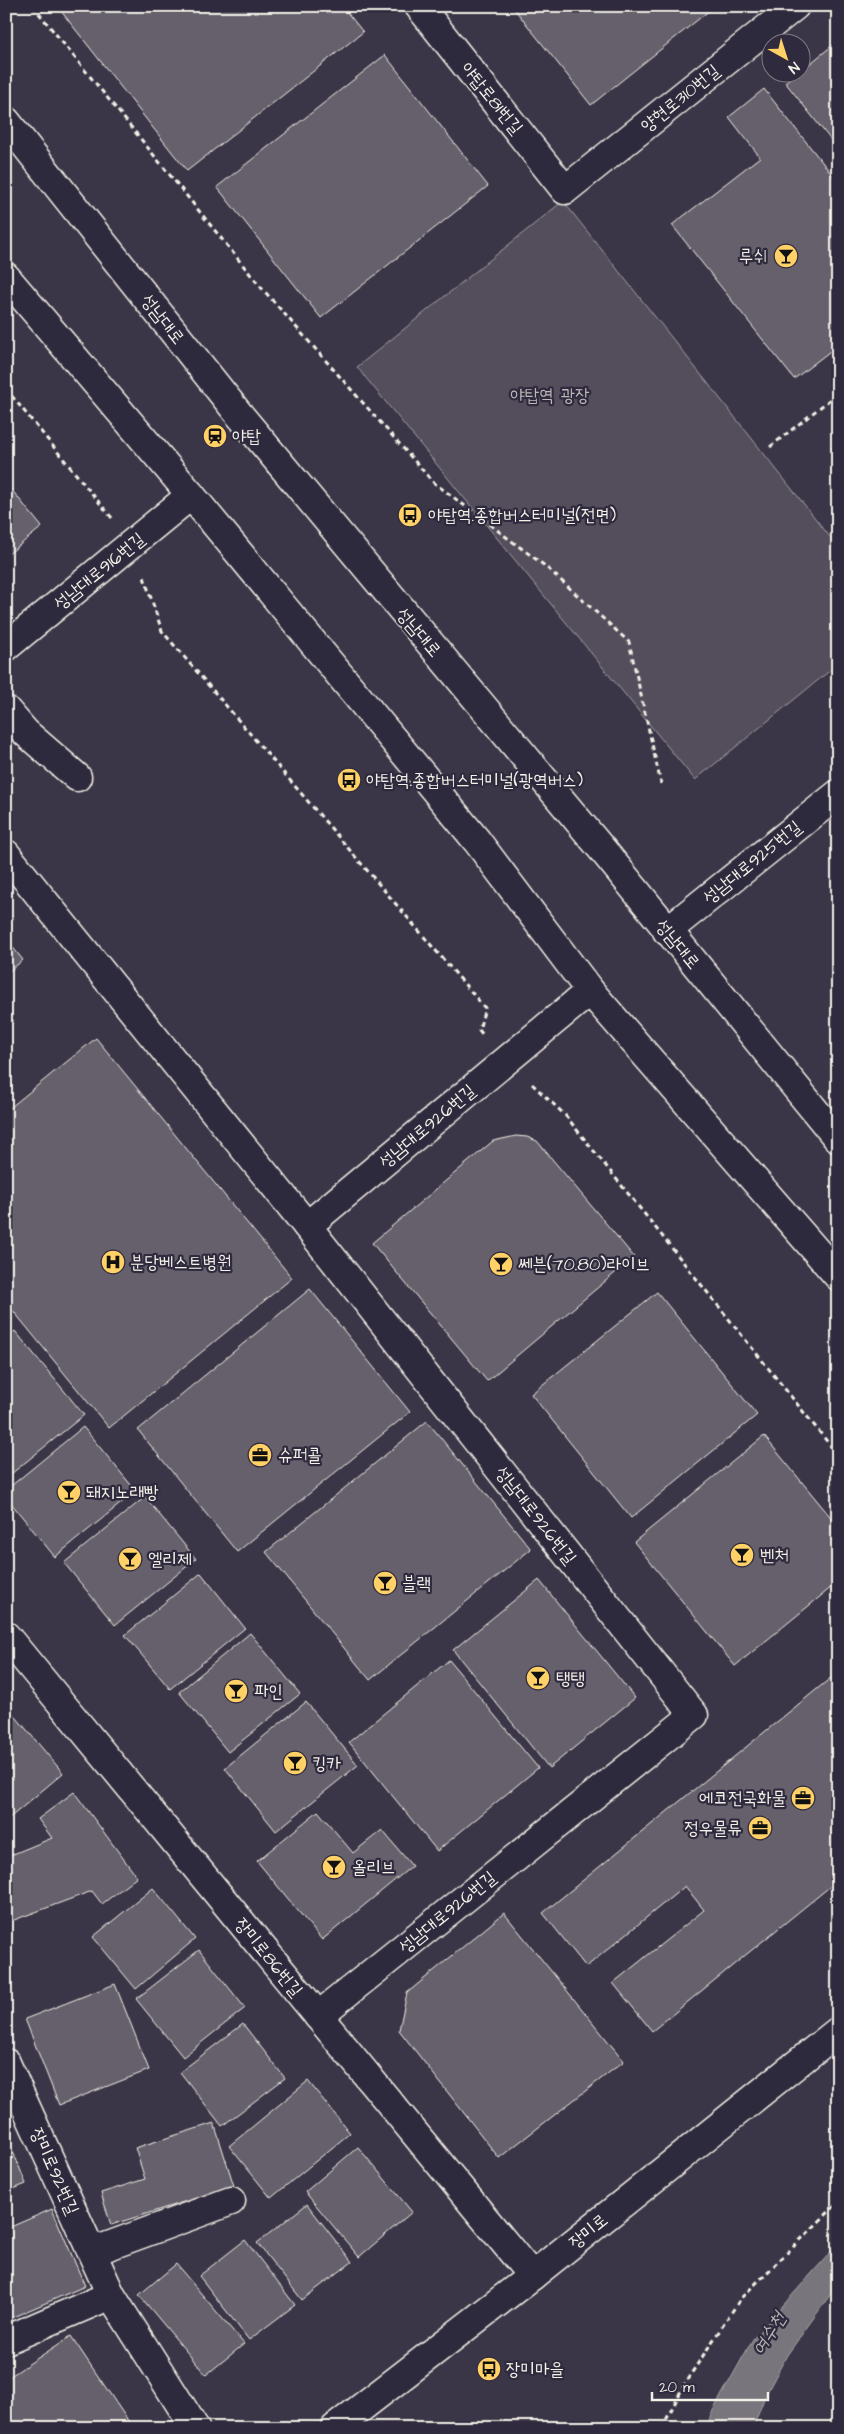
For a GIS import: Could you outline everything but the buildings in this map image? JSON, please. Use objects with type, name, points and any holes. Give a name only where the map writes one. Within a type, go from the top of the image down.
[{"type":"street","name":"야탑로81번길","points":[[419,6],[565,190]]},
{"type":"street","name":"양현로310번길","points":[[565,190],[795,6]]},
{"type":"street","name":"성남대로","points":[[6,121],[238,413],[606,854],[838,1139]]},
{"type":"street","points":[[6,277],[191,495],[477,841],[590,991],[838,1276]]},
{"type":"street","name":"성남대로916번길","points":[[6,647],[191,495]]},
{"type":"street","points":[[6,710],[25,732],[77,776]]},
{"type":"street","name":"성남대로925번길","points":[[667,931],[838,794]]},
{"type":"street","points":[[6,854],[308,1226]]},
{"type":"street","name":"성남대로926번길","points":[[318,2016],[694,1715],[308,1226],[590,991]]},
{"type":"street","name":"장미로86번길","points":[[6,1636],[532,2276]]},
{"type":"street","name":"장미로","points":[[335,2428],[532,2276],[838,2031]]},
{"type":"street","name":"장미로92번길","points":[[6,2063],[111,2295],[195,2428]]},
{"type":"street","points":[[92,2252],[231,2201]]},
{"type":"street","points":[[6,2340],[111,2295]]},
{"type":"path","points":[[33,6],[260,285],[433,482],[545,566],[629,642],[662,784]]},
{"type":"path","points":[[6,389],[133,544],[162,631],[485,1008],[479,1030],[506,1061],[565,1115],[838,1454]]},
{"type":"path","points":[[770,447],[838,392]]},
{"type":"path","points":[[662,2428],[685,2383],[742,2298],[838,2203]]},
{"type":"path","points":[[829,2428],[838,2415]]},
{"type":"green space","name":"야탑역 광장","points":[[563,201],[838,547],[838,664],[695,780],[357,367]]},
{"type":"water","name":"여수천","points":[[838,2244],[838,2284],[787,2355],[765,2396],[753,2428],[707,2428],[711,2414],[753,2339]]},
{"type":"place","name":"루쉬","points":[[786,256]]},
{"type":"place","name":"야탑","points":[[215,436]]},
{"type":"place","name":"야탑역.종합버스터미널(전면)","points":[[410,515]]},
{"type":"place","name":"야탑역.종합버스터미널(광역버스)","points":[[349,780]]},
{"type":"place","name":"분당베스트병원","points":[[113,1262]]},
{"type":"place","name":"쎄븐(70.80)라이브","points":[[501,1264]]},
{"type":"place","name":"슈퍼콜","points":[[260,1455]]},
{"type":"place","name":"돼지노래빵","points":[[69,1492]]},
{"type":"place","name":"벤처","points":[[742,1555]]},
{"type":"place","name":"엘리제","points":[[130,1559]]},
{"type":"place","name":"블랙","points":[[385,1583]]},
{"type":"place","name":"탱탱","points":[[538,1678]]},
{"type":"place","name":"파인","points":[[236,1691]]},
{"type":"place","name":"킹카","points":[[295,1763]]},
{"type":"place","name":"에코전국화물","points":[[803,1798]]},
{"type":"place","name":"정우물류","points":[[760,1828]]},
{"type":"place","name":"올리브","points":[[334,1867]]},
{"type":"place","name":"장미마을","points":[[489,2369]]}]
